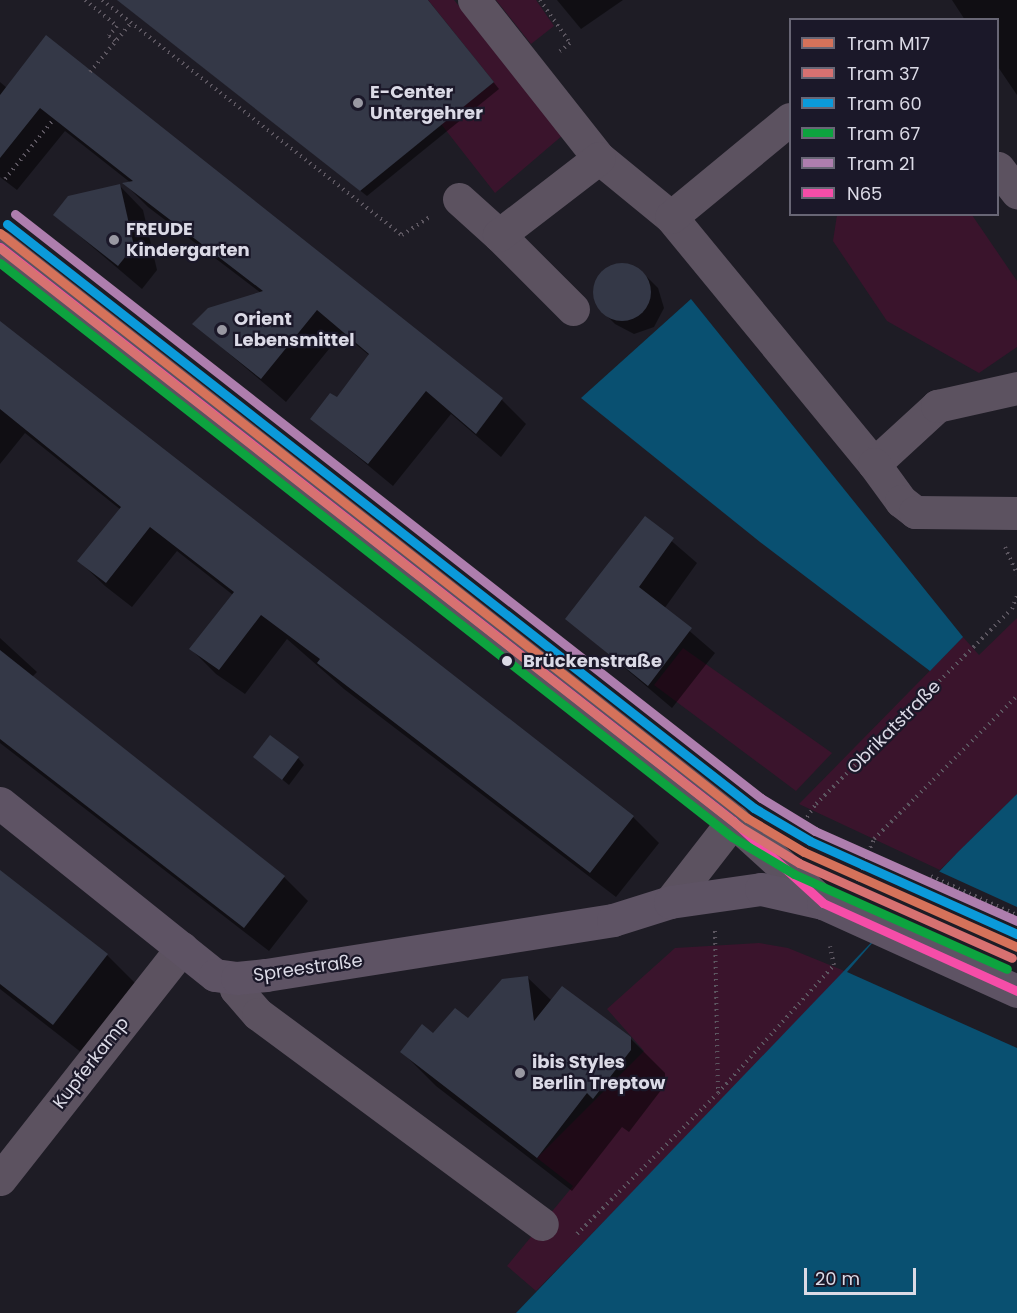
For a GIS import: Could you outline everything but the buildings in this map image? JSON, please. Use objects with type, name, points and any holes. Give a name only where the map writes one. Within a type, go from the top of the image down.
[{"type":"main road","name":"Spreestraße","points":[[0,803],[215,975],[237,978],[613,920],[670,902],[761,889],[834,908],[1017,991]]},
{"type":"street","points":[[474,0],[599,158],[671,218],[874,464],[901,501],[915,512],[1004,514]]},
{"type":"street","points":[[671,218],[789,120]]},
{"type":"street","points":[[499,235],[599,158]]},
{"type":"street","points":[[999,169],[1017,192]]},
{"type":"street","points":[[459,199],[499,235],[573,309]]},
{"type":"street","points":[[0,247],[733,821],[778,864],[834,908]]},
{"type":"street","points":[[874,464],[937,406],[1017,388]]},
{"type":"street","points":[[670,902],[733,821]]},
{"type":"street","name":"Kupferkamp","points":[[0,1179],[182,948]]},
{"type":"street","points":[[237,978],[236,989],[258,1014],[542,1224]]},
{"type":"path","points":[[85,0],[117,26],[109,36],[116,41]]},
{"type":"path","points":[[102,0],[402,235],[459,199]]},
{"type":"path","points":[[90,72],[131,23]]},
{"type":"path","points":[[5,179],[54,119]]},
{"type":"path","name":"Obrikatstraße","points":[[778,864],[816,804],[1012,609],[1017,596]]},
{"type":"path","points":[[1012,609],[1017,606]]},
{"type":"path","points":[[834,908],[874,839],[1017,696]]},
{"type":"path","points":[[931,876],[1017,915]]},
{"type":"path","points":[[715,929],[718,1093]]},
{"type":"path","points":[[542,1224],[568,1243],[718,1093],[834,965],[830,945]]},
{"type":"shaded area","points":[[428,0],[454,0],[563,135],[495,193],[441,124],[494,82]]},
{"type":"shaded area","points":[[496,0],[536,0],[554,26],[531,44]]},
{"type":"shaded area","points":[[837,216],[973,216],[1017,281],[1017,347],[979,373],[887,321],[833,241]]},
{"type":"shaded area","points":[[1017,618],[1017,794],[940,870],[799,804],[963,637],[979,655]]},
{"type":"shaded area","points":[[683,648],[832,753],[796,791],[654,685]]},
{"type":"shaded area","points":[[759,943],[788,948],[847,972],[536,1291],[507,1266],[573,1186],[537,1158],[644,1051],[607,1009],[675,948]]},
{"type":"water","points":[[691,299],[963,637],[930,671],[760,542],[581,398]]},
{"type":"water","points":[[1017,794],[1017,1313],[516,1313],[958,852]]},
{"type":"pier","points":[[936,870],[1017,907],[1017,1048],[847,972]]},
{"type":"tram line","name":"21","points":[[15,214],[761,798],[815,831],[1017,921]]},
{"type":"tram line","name":"60","points":[[7,224],[754,808],[810,841],[1017,934]]},
{"type":"tram line","name":"M17","points":[[0,233],[747,818],[804,852],[1017,947]]},
{"type":"tram line","name":"37","points":[[0,248],[740,827],[799,863],[1012,958]]},
{"type":"tram line","name":"67","points":[[0,263],[732,837],[794,874],[1007,969]]},
{"type":"transit line","name":"N65","points":[[0,247],[733,821],[823,903],[1017,991]]},
{"type":"place","name":"E-Center Untergehrer","points":[[358,103]]},
{"type":"place","name":"FREUDE Kindergarten","points":[[114,240]]},
{"type":"place","name":"Orient Lebensmittel","points":[[222,330]]},
{"type":"place","name":"Brückenstraße","points":[[507,661]]},
{"type":"place","name":"ibis Styles Berlin Treptow","points":[[520,1073]]}]
